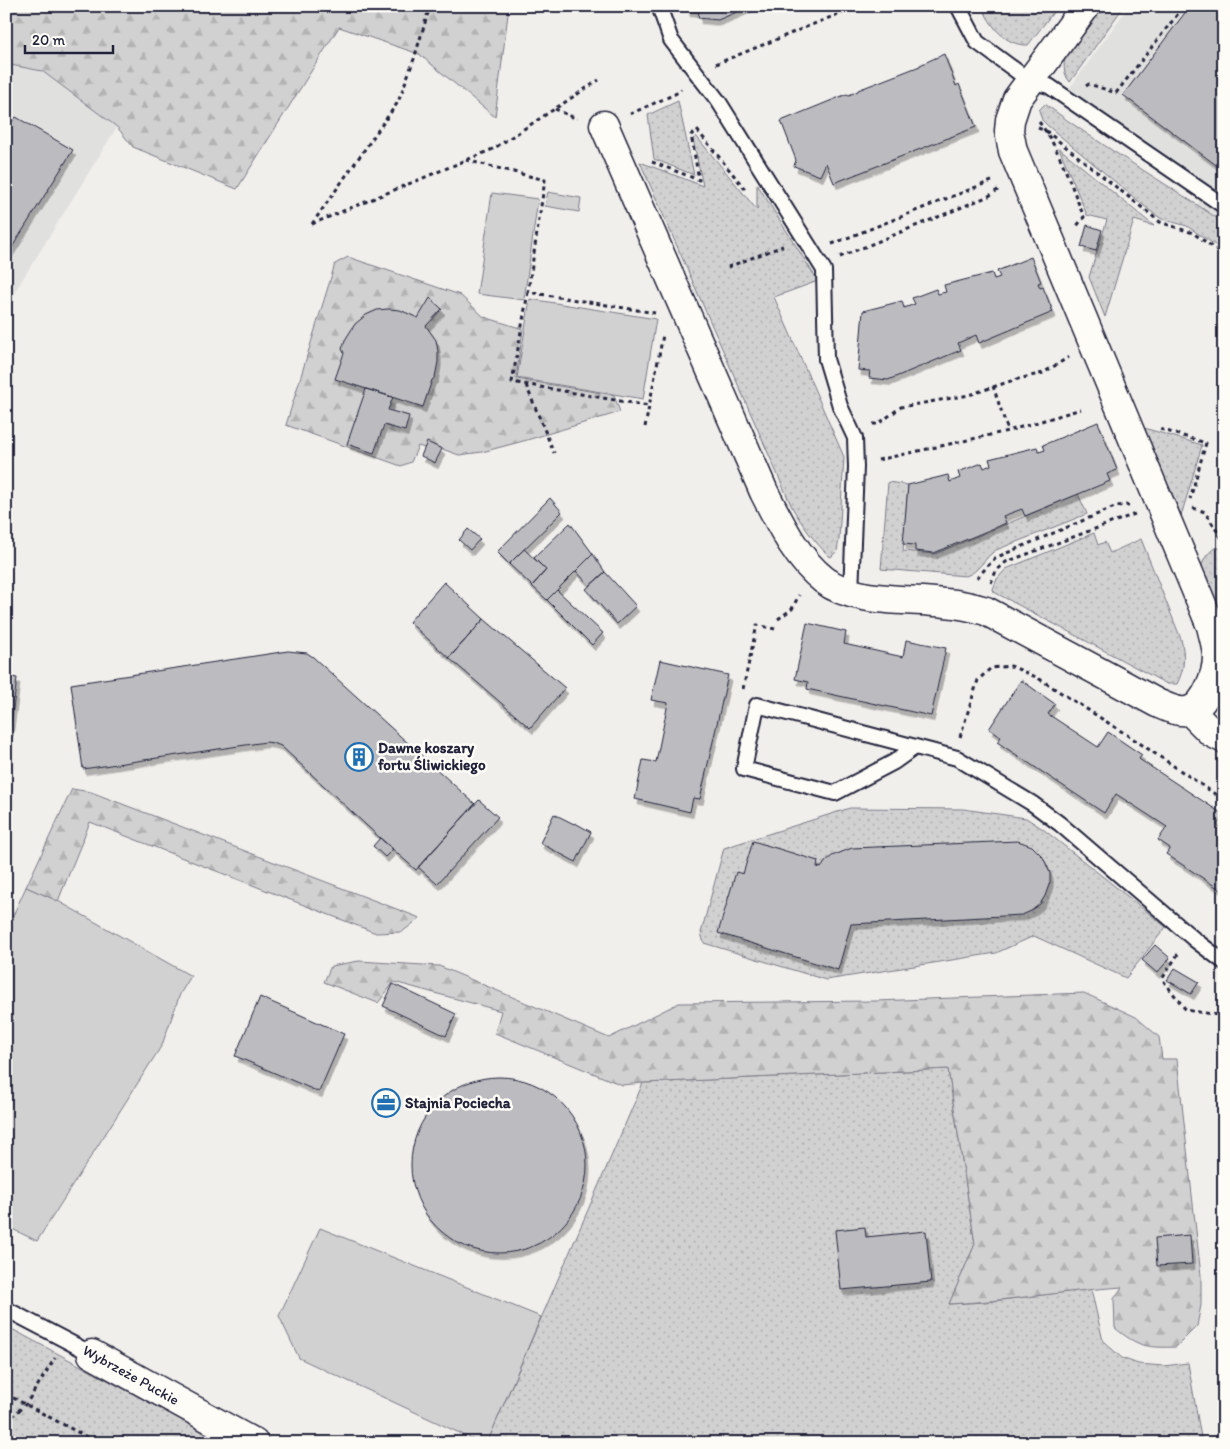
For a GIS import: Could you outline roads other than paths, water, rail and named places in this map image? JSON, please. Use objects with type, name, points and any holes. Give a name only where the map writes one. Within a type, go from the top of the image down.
[{"type":"street","points":[[1086,6],[1039,84],[1017,100],[1010,120],[1009,131],[1013,151],[1211,626],[1217,657],[1214,675],[1203,701],[1190,711]]},
{"type":"street","points":[[604,125],[719,390],[777,518],[806,562],[824,580],[844,591],[865,596],[967,606],[986,611],[1157,703],[1175,710],[1190,711],[1212,733],[1224,739]]},
{"type":"street","name":"Wybrzeże Puckie","points":[[92,1354],[254,1443]]},
{"type":"lane","points":[[659,6],[671,40],[719,102],[824,270],[826,359],[840,406],[855,438],[856,467],[851,593]]},
{"type":"lane","points":[[958,6],[978,42],[1224,206]]},
{"type":"lane","points":[[915,747],[894,762],[835,793],[744,770],[757,705],[915,747],[956,758],[1033,804],[1060,824],[1224,962]]},
{"type":"lane","name":"Wybrzeże Puckie","points":[[6,1309],[92,1354]]},
{"type":"place","name":"Dawne koszary fortu Śliwickiego","points":[[359,757]]},
{"type":"place","name":"Stajnia Pociecha","points":[[386,1103]]}]
